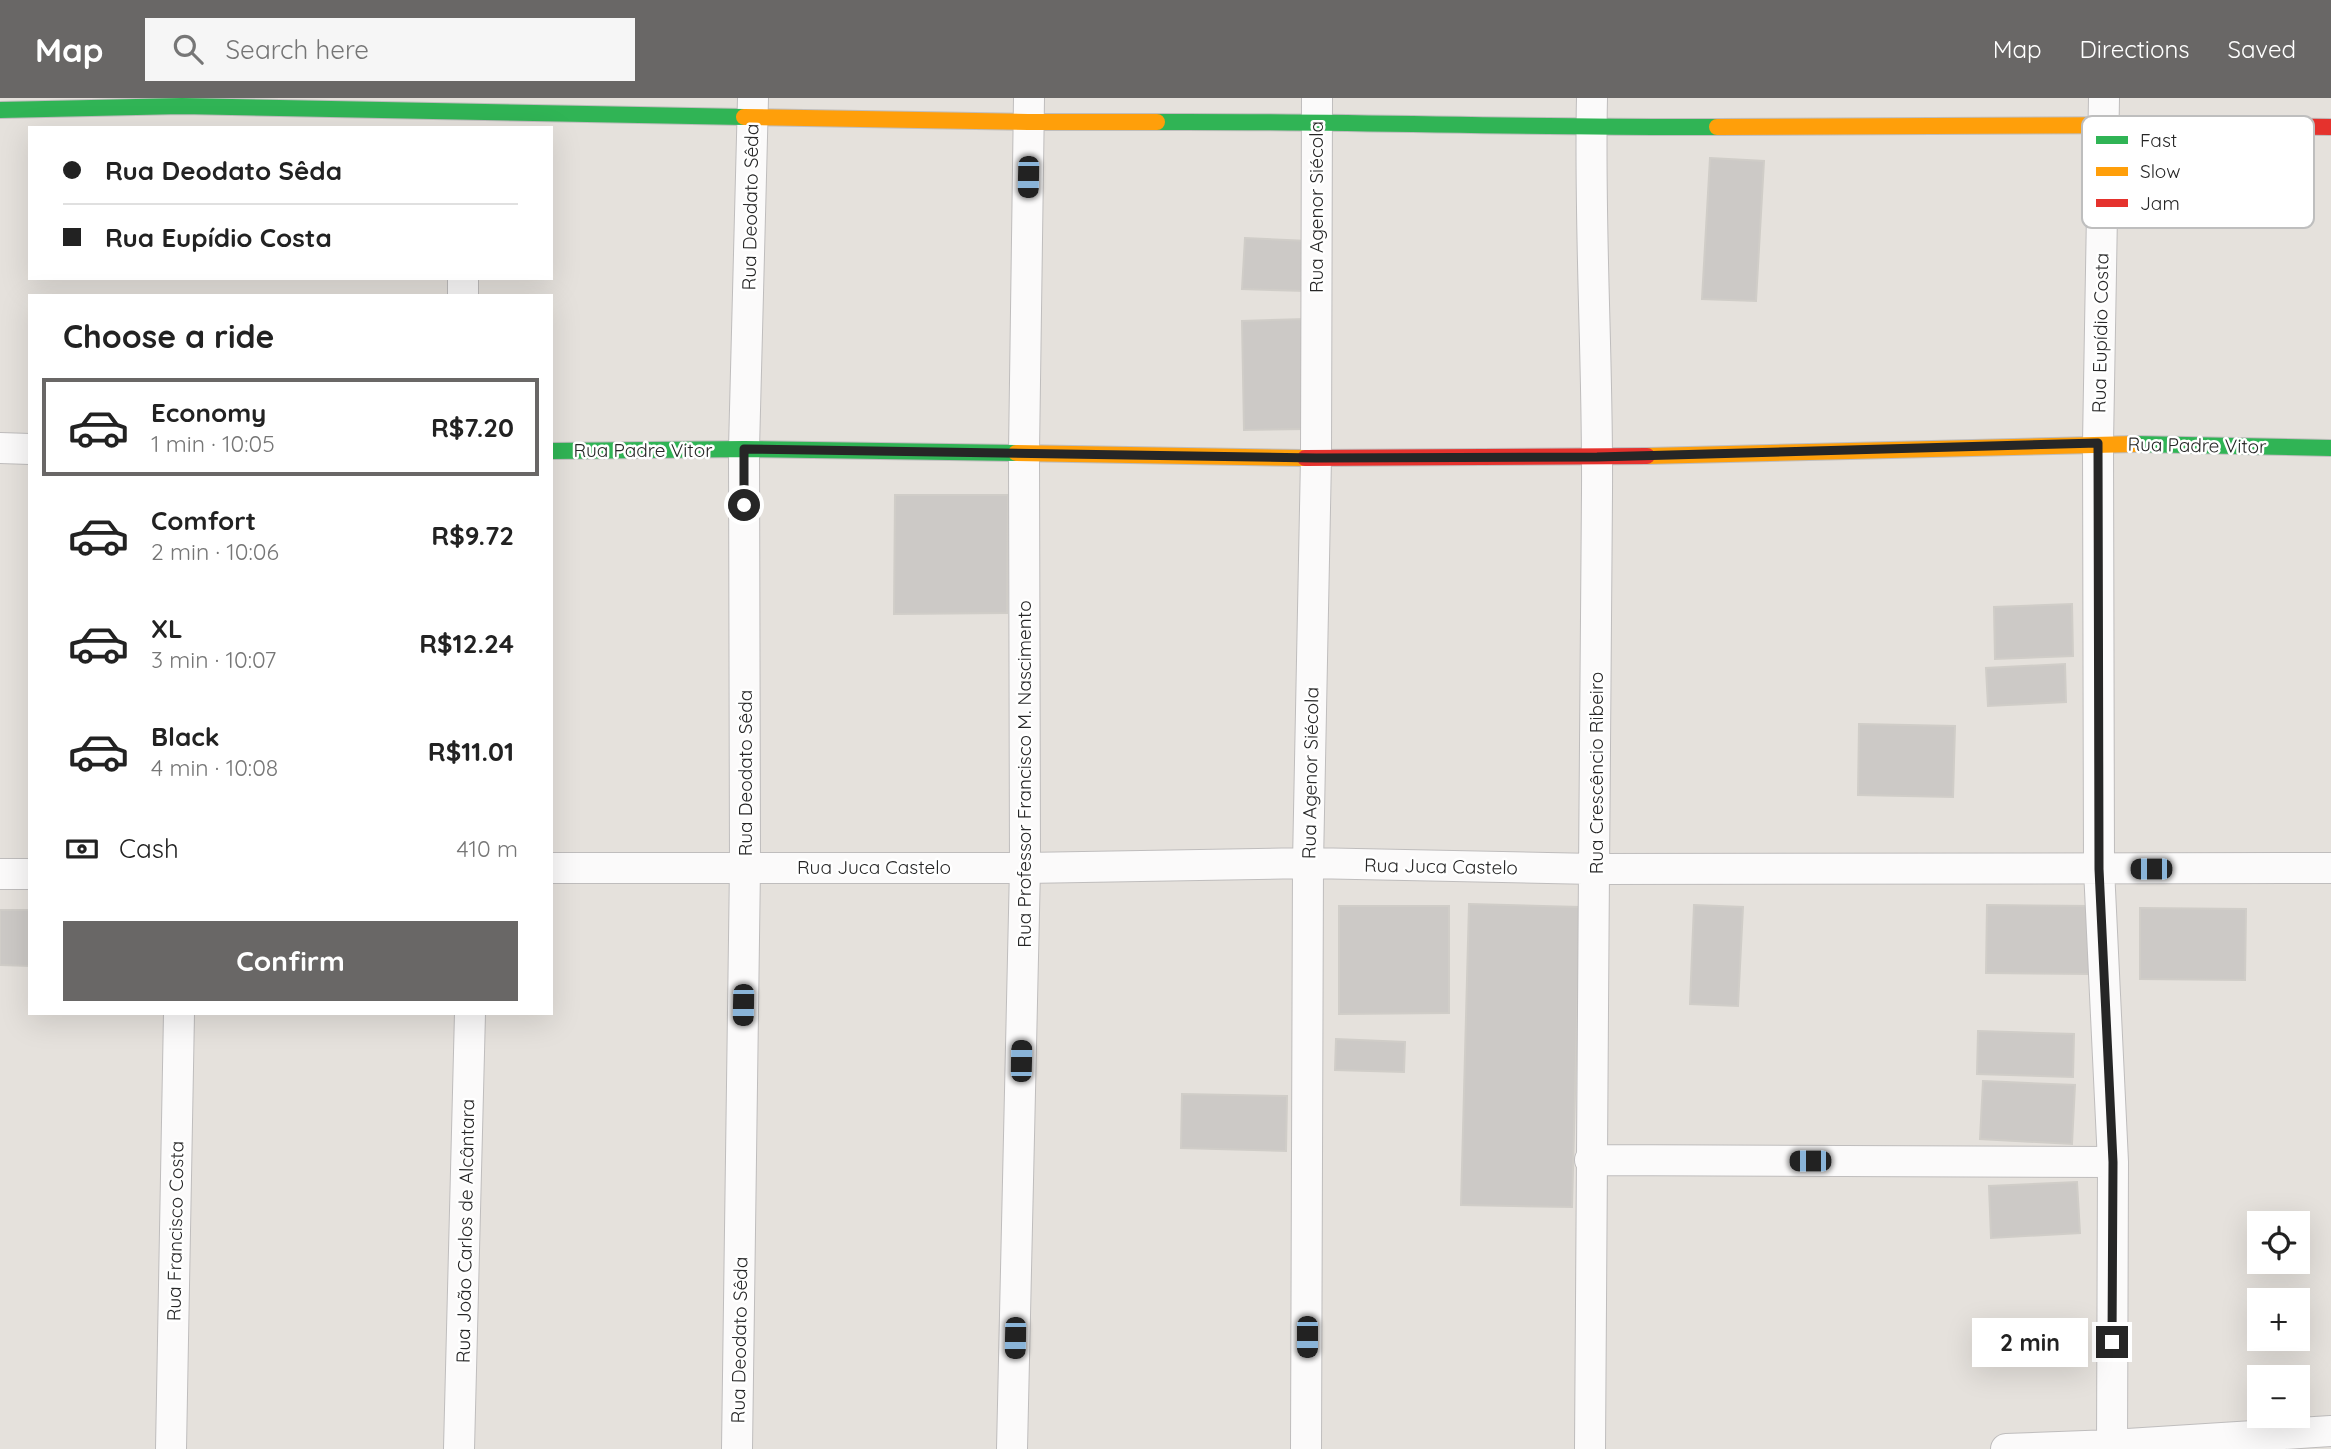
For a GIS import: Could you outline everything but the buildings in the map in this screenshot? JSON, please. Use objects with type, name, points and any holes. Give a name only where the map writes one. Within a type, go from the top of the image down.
[{"type":"main road","points":[[0,110],[182,102],[463,112],[752,108],[1317,110],[1591,128],[2104,111],[2175,116]]},
{"type":"main road","name":"Rua Padre Vitor","points":[[553,451],[744,449],[1316,458],[1597,457],[2098,443],[2331,449]]},
{"type":"street","name":"Rua Crescêncio Ribeiro","points":[[1590,1449],[1597,457],[1592,98]]},
{"type":"street","name":"Rua Deodato Sêda","points":[[737,1449],[745,866],[744,449],[752,108]]},
{"type":"street","name":"Rua Professor Francisco M. Nascimento","points":[[1013,1449],[1025,867],[1024,453],[1029,110]]},
{"type":"street","name":"Rua Agenor Siécola","points":[[1306,1449],[1308,863],[1316,458],[1317,110]]},
{"type":"street","name":"Rua Eupídio Costa","points":[[2102,228],[2098,443],[2099,869],[2113,1162],[2112,1447]]},
{"type":"street","points":[[0,448],[28,449]]},
{"type":"street","name":"Rua Juca Castelo","points":[[553,868],[1025,867],[1308,863],[1595,869],[2331,868]]},
{"type":"street","points":[[0,874],[28,874]]},
{"type":"street","name":"Rua Francisco Costa","points":[[171,1449],[178,1015]]},
{"type":"street","name":"Rua João Carlos de Alcântara","points":[[460,1449],[470,1015]]},
{"type":"street","points":[[1590,1160],[2113,1162]]},
{"type":"street","points":[[2006,1449],[2112,1447],[2331,1431]]},
{"type":"traffic: fast","points":[[0,110],[182,106],[744,117]]},
{"type":"traffic: fast","points":[[1157,122],[1717,127]]},
{"type":"traffic: fast","points":[[2135,444],[2331,448]]},
{"type":"traffic: fast","points":[[553,451],[744,449],[1016,453]]},
{"type":"traffic: slow","points":[[744,117],[1157,122]]},
{"type":"traffic: slow","points":[[1717,127],[2082,125]]},
{"type":"traffic: slow","points":[[1647,456],[2135,444]]},
{"type":"traffic: slow","points":[[1016,453],[1305,458]]},
{"type":"traffic: jam","points":[[2314,127],[2331,127]]},
{"type":"traffic: jam","points":[[1305,458],[1647,456]]},
{"type":"route","points":[[744,505],[744,449],[1316,458],[1597,457],[2098,443],[2099,869],[2113,1162],[2112,1342]]}]
